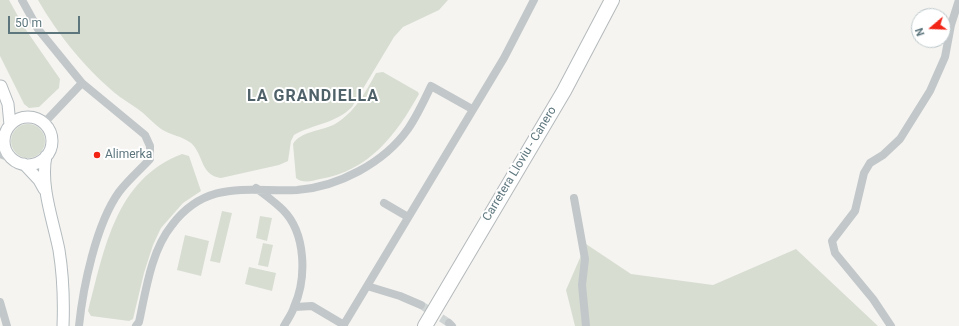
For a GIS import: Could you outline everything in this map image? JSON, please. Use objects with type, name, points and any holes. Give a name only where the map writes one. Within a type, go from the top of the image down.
[{"type":"highway","name":"Carretera Lloviu - Canero","points":[[425,326],[564,91],[612,0]]},
{"type":"main road","points":[[0,85],[23,117]]},
{"type":"main road","points":[[0,85],[8,104],[10,125]]},
{"type":"main road","points":[[48,197],[39,180],[24,164],[13,159],[7,152],[2,138],[10,125],[23,117],[37,119],[44,123],[51,135],[52,143],[46,156],[44,167],[48,197],[61,263],[63,326]]},
{"type":"main road","points":[[24,164],[36,163],[46,156]]},
{"type":"street","points":[[22,0],[38,29],[82,83],[145,135],[150,146],[150,159],[119,192],[104,222],[92,261],[81,306],[81,326]]},
{"type":"street","points":[[295,307],[312,306],[344,325],[472,109],[504,58],[534,0]]},
{"type":"street","points":[[892,326],[873,299],[835,253],[832,247],[832,241],[855,211],[864,173],[870,163],[883,155],[900,139],[930,91],[945,58],[951,25],[959,0]]},
{"type":"street","points":[[44,123],[82,83]]},
{"type":"street","points":[[136,326],[139,322],[151,273],[163,238],[182,212],[209,196],[222,192],[256,188],[297,190],[324,186],[355,174],[385,153],[407,130],[431,86],[472,109]]},
{"type":"street","points":[[0,154],[13,159]]},
{"type":"street","points":[[256,188],[283,210],[294,226],[299,242],[303,268],[295,307],[284,326]]},
{"type":"street","points":[[574,198],[584,259],[582,285],[586,326]]},
{"type":"street","points":[[384,203],[408,217]]},
{"type":"street","points":[[367,286],[400,296],[421,305]]},
{"type":"street","points":[[0,302],[7,326]]},
{"type":"shaded area","points":[[0,0],[9,0],[24,27],[60,79],[59,88],[39,107],[29,108],[24,104],[0,56]]},
{"type":"shaded area","points":[[38,0],[448,0],[439,10],[403,27],[394,37],[352,107],[338,117],[294,135],[291,141],[288,161],[279,165],[221,178],[209,173],[191,143],[161,129],[96,76],[64,39]]},
{"type":"shaded area","points":[[383,72],[419,94],[401,123],[390,137],[367,159],[353,168],[337,175],[311,181],[302,181],[296,178],[293,144],[296,140],[301,136],[335,124],[342,119],[359,102],[376,73]]},
{"type":"shaded area","points":[[31,124],[40,129],[44,134],[44,148],[40,153],[35,157],[25,158],[21,157],[12,148],[11,138],[12,134],[21,125]]},
{"type":"shaded area","points":[[182,154],[189,156],[201,191],[183,203],[161,228],[153,245],[144,273],[133,319],[129,321],[91,316],[88,311],[107,242],[116,219],[127,199],[141,181],[159,165]]},
{"type":"shaded area","points":[[222,211],[232,213],[220,263],[210,261]]},
{"type":"shaded area","points":[[260,216],[272,218],[267,241],[256,238]]},
{"type":"shaded area","points":[[185,235],[209,241],[201,276],[177,270]]},
{"type":"shaded area","points":[[263,243],[273,245],[268,267],[258,265]]},
{"type":"shaded area","points":[[586,244],[631,274],[713,285],[796,249],[878,326],[575,326],[566,290]]},
{"type":"shaded area","points":[[249,267],[276,273],[272,291],[245,284]]},
{"type":"tunnel","points":[[421,305],[449,323]]},
{"type":"place","name":"Alimerka","points":[[97,155]]},
{"type":"district","name":"LA GRANDIELLA","points":[[313,97]]}]
